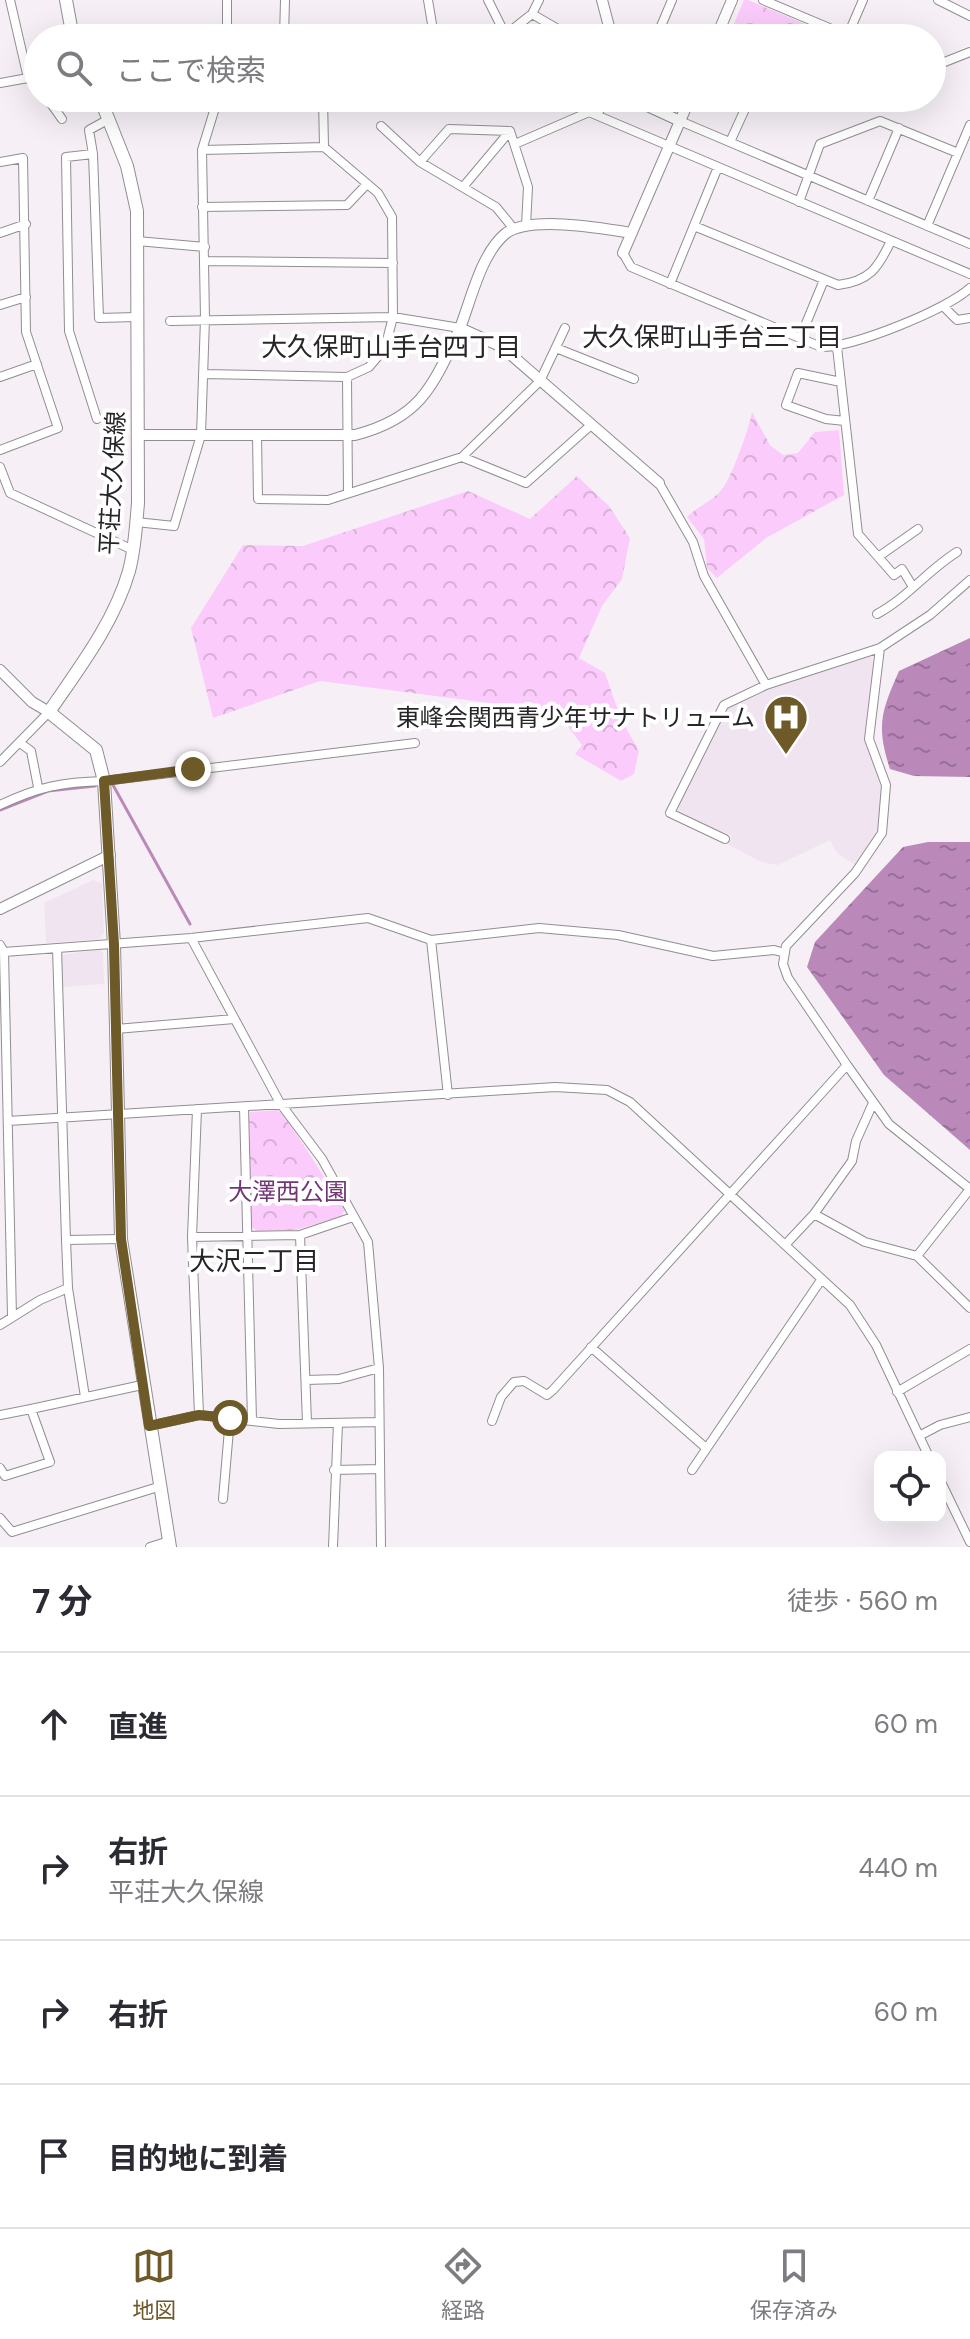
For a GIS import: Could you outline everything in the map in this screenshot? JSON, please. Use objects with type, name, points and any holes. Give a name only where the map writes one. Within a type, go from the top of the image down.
[{"type":"main road","points":[[66,0],[70,24]]},
{"type":"main road","name":"平荘大久保線","points":[[49,712],[109,618],[129,571],[136,522],[137,211],[127,166],[106,112]]},
{"type":"main road","points":[[49,712],[96,750],[104,781],[114,945],[121,1239],[158,1487],[170,1544]]},
{"type":"street","points":[[10,0],[24,61]]},
{"type":"street","points":[[227,0],[227,24]]},
{"type":"street","points":[[284,24],[285,0]]},
{"type":"street","points":[[428,0],[432,24]]},
{"type":"street","points":[[488,0],[500,24]]},
{"type":"street","points":[[519,24],[532,14],[539,0]]},
{"type":"street","points":[[602,0],[608,24]]},
{"type":"street","points":[[662,24],[672,0]]},
{"type":"street","points":[[722,24],[732,0]]},
{"type":"street","points":[[763,0],[819,24]]},
{"type":"street","points":[[854,24],[863,0]]},
{"type":"street","points":[[938,0],[970,16]]},
{"type":"street","points":[[961,10],[965,0]]},
{"type":"street","points":[[532,14],[549,24]]},
{"type":"street","points":[[946,61],[970,52]]},
{"type":"street","points":[[0,83],[24,79]]},
{"type":"street","points":[[57,112],[62,119]]},
{"type":"street","points":[[136,522],[174,526],[201,435],[205,319],[202,150],[214,112]]},
{"type":"street","points":[[323,112],[324,147]]},
{"type":"street","points":[[515,144],[589,112],[970,274]]},
{"type":"street","points":[[660,112],[970,244]]},
{"type":"street","points":[[684,112],[623,253],[631,267],[821,347],[837,347],[943,306],[970,288]]},
{"type":"street","points":[[730,142],[744,112]]},
{"type":"street","points":[[109,119],[89,130],[93,154],[99,318],[137,317]]},
{"type":"street","points":[[799,202],[820,144],[880,121],[958,153]]},
{"type":"street","points":[[927,226],[970,125]]},
{"type":"street","points":[[381,126],[420,162],[496,207],[514,229]]},
{"type":"street","points":[[868,201],[899,128]]},
{"type":"street","points":[[420,162],[449,129],[510,131]]},
{"type":"street","points":[[510,131],[528,187],[526,226]]},
{"type":"street","points":[[463,187],[510,131]]},
{"type":"street","points":[[202,150],[324,147],[378,193],[392,217],[393,263],[393,317],[385,348],[369,367],[347,377],[203,374]]},
{"type":"street","points":[[93,154],[66,157],[66,173],[69,331],[97,419]]},
{"type":"street","points":[[0,162],[23,158],[26,332],[58,428],[0,450]]},
{"type":"street","points":[[670,284],[718,167]]},
{"type":"street","points":[[202,207],[347,205],[367,184]]},
{"type":"street","points":[[0,233],[26,224]]},
{"type":"street","points":[[138,435],[347,435],[383,428],[417,405],[434,386],[491,253],[497,243],[514,229],[526,226],[632,233]]},
{"type":"street","points":[[694,226],[838,285],[859,282],[877,270],[891,241]]},
{"type":"street","points":[[137,241],[205,247]]},
{"type":"street","points":[[205,261],[393,263]]},
{"type":"street","points":[[800,338],[824,280]]},
{"type":"street","points":[[0,305],[26,297]]},
{"type":"street","points":[[943,306],[957,320],[970,318]]},
{"type":"street","points":[[170,321],[393,317],[460,328],[502,347],[659,483],[693,542],[704,576],[766,685]]},
{"type":"street","points":[[257,435],[258,499],[328,500],[462,457],[540,381],[565,328]]},
{"type":"street","points":[[837,347],[858,534],[894,575],[902,569],[913,587]]},
{"type":"street","points":[[556,348],[634,379]]},
{"type":"street","points":[[0,377],[37,364]]},
{"type":"street","points":[[841,382],[798,373],[786,405],[826,419],[845,421]]},
{"type":"street","points":[[347,377],[348,492]]},
{"type":"street","points":[[462,457],[526,483],[591,425]]},
{"type":"street","points":[[0,467],[10,493],[133,550]]},
{"type":"street","points":[[878,557],[918,529]]},
{"type":"street","points":[[877,614],[896,603],[930,569],[957,552]]},
{"type":"street","points":[[725,839],[670,813],[724,705],[766,685],[880,648],[930,615],[970,580]]},
{"type":"street","points":[[880,648],[869,739],[886,785],[882,833],[855,873],[786,946],[783,964],[788,978],[889,1124],[970,1189],[917,1256]]},
{"type":"street","points":[[0,670],[32,702],[49,712],[0,762]]},
{"type":"street","points":[[20,743],[31,751],[38,787]]},
{"type":"street","points":[[0,805],[38,787],[415,743]]},
{"type":"street","points":[[0,909],[110,855]]},
{"type":"street","points":[[12,1317],[2,948],[114,945],[368,918],[431,940],[539,928],[618,935],[713,956],[774,950],[785,953]]},
{"type":"street","points":[[191,938],[280,1103],[322,1159],[368,1242],[379,1368],[381,1547]]},
{"type":"street","points":[[431,940],[448,1095]]},
{"type":"street","points":[[57,948],[60,1117],[68,1288],[85,1397]]},
{"type":"street","points":[[116,1029],[234,1019]]},
{"type":"street","points":[[492,1421],[501,1397],[514,1382],[524,1381],[547,1395],[847,1065]]},
{"type":"street","points":[[8,1121],[555,1087],[607,1090],[630,1102],[850,1305],[876,1345],[926,1451]]},
{"type":"street","points":[[785,1245],[814,1214],[852,1161],[856,1141],[873,1103]]},
{"type":"street","points":[[244,1107],[252,1420]]},
{"type":"street","points":[[197,1109],[192,1237],[199,1415]]},
{"type":"street","points":[[814,1214],[865,1242],[917,1256],[970,1308]]},
{"type":"street","points":[[192,1237],[300,1235],[353,1217]]},
{"type":"street","points":[[300,1235],[307,1423]]},
{"type":"street","points":[[66,1240],[121,1239]]},
{"type":"street","points":[[692,1470],[821,1280]]},
{"type":"street","points":[[0,1325],[68,1288]]},
{"type":"street","points":[[591,1347],[706,1448]]},
{"type":"street","points":[[897,1392],[970,1349]]},
{"type":"street","points":[[306,1380],[339,1379],[379,1368]]},
{"type":"street","points":[[0,1415],[142,1385]]},
{"type":"street","points":[[0,1468],[5,1476],[50,1462],[31,1409]]},
{"type":"street","points":[[149,1426],[199,1415],[307,1423],[379,1422]]},
{"type":"street","points":[[919,1436],[940,1425],[970,1417]]},
{"type":"street","points":[[223,1499],[230,1418]]},
{"type":"street","points":[[333,1547],[338,1423]]},
{"type":"street","points":[[334,1470],[380,1469]]},
{"type":"street","points":[[0,1518],[12,1532],[158,1487]]},
{"type":"street","points":[[946,1492],[970,1542]]},
{"type":"street","points":[[150,1547],[170,1544]]},
{"type":"shaded area","name":"東峰会関西青少年サナトリューム","points":[[870,653],[874,664],[866,745],[883,786],[880,831],[855,865],[837,853],[830,840],[778,865],[761,862],[727,844],[732,836],[679,813],[678,808],[726,707],[801,675]]},
{"type":"shaded area","points":[[93,880],[102,883],[104,933],[99,939],[46,943],[44,903]]},
{"type":"shaded area","points":[[99,949],[103,952],[104,984],[62,987],[62,955]]},
{"type":"green space","points":[[744,0],[748,0],[805,24],[734,24]]},
{"type":"green space","points":[[752,412],[770,445],[783,455],[798,453],[815,432],[839,430],[844,495],[766,538],[717,578],[707,568],[704,539],[687,517],[714,497],[726,483],[740,452]]},
{"type":"green space","points":[[577,476],[609,506],[630,538],[622,579],[602,606],[579,658],[605,673],[621,719],[639,751],[634,774],[621,781],[575,754],[582,745],[557,712],[320,681],[213,718],[191,628],[243,545],[303,546],[468,491],[530,519]]},
{"type":"green space","name":"大澤西公園","points":[[277,1110],[284,1115],[345,1209],[342,1216],[296,1230],[257,1231],[251,1226],[250,1112]]},
{"type":"water","points":[[970,638],[970,777],[914,776],[890,769],[883,741],[882,719],[899,671]]},
{"type":"water","points":[[928,842],[970,842],[970,1150],[884,1075],[807,967],[815,942],[903,847]]},
{"type":"waterway","points":[[113,785],[190,924]]},
{"type":"waterway","points":[[0,810],[48,791],[95,786]]},
{"type":"place","name":"東峰会関西青少年サナトリューム","points":[[786,756]]},
{"type":"district","name":"大久保町山手台三丁目","points":[[712,337]]},
{"type":"district","name":"大久保町山手台四丁目","points":[[391,347]]},
{"type":"district","name":"大沢二丁目","points":[[254,1261]]},
{"type":"route","points":[[193,769],[104,781],[114,945],[121,1239],[149,1426],[199,1415],[230,1418]]}]
